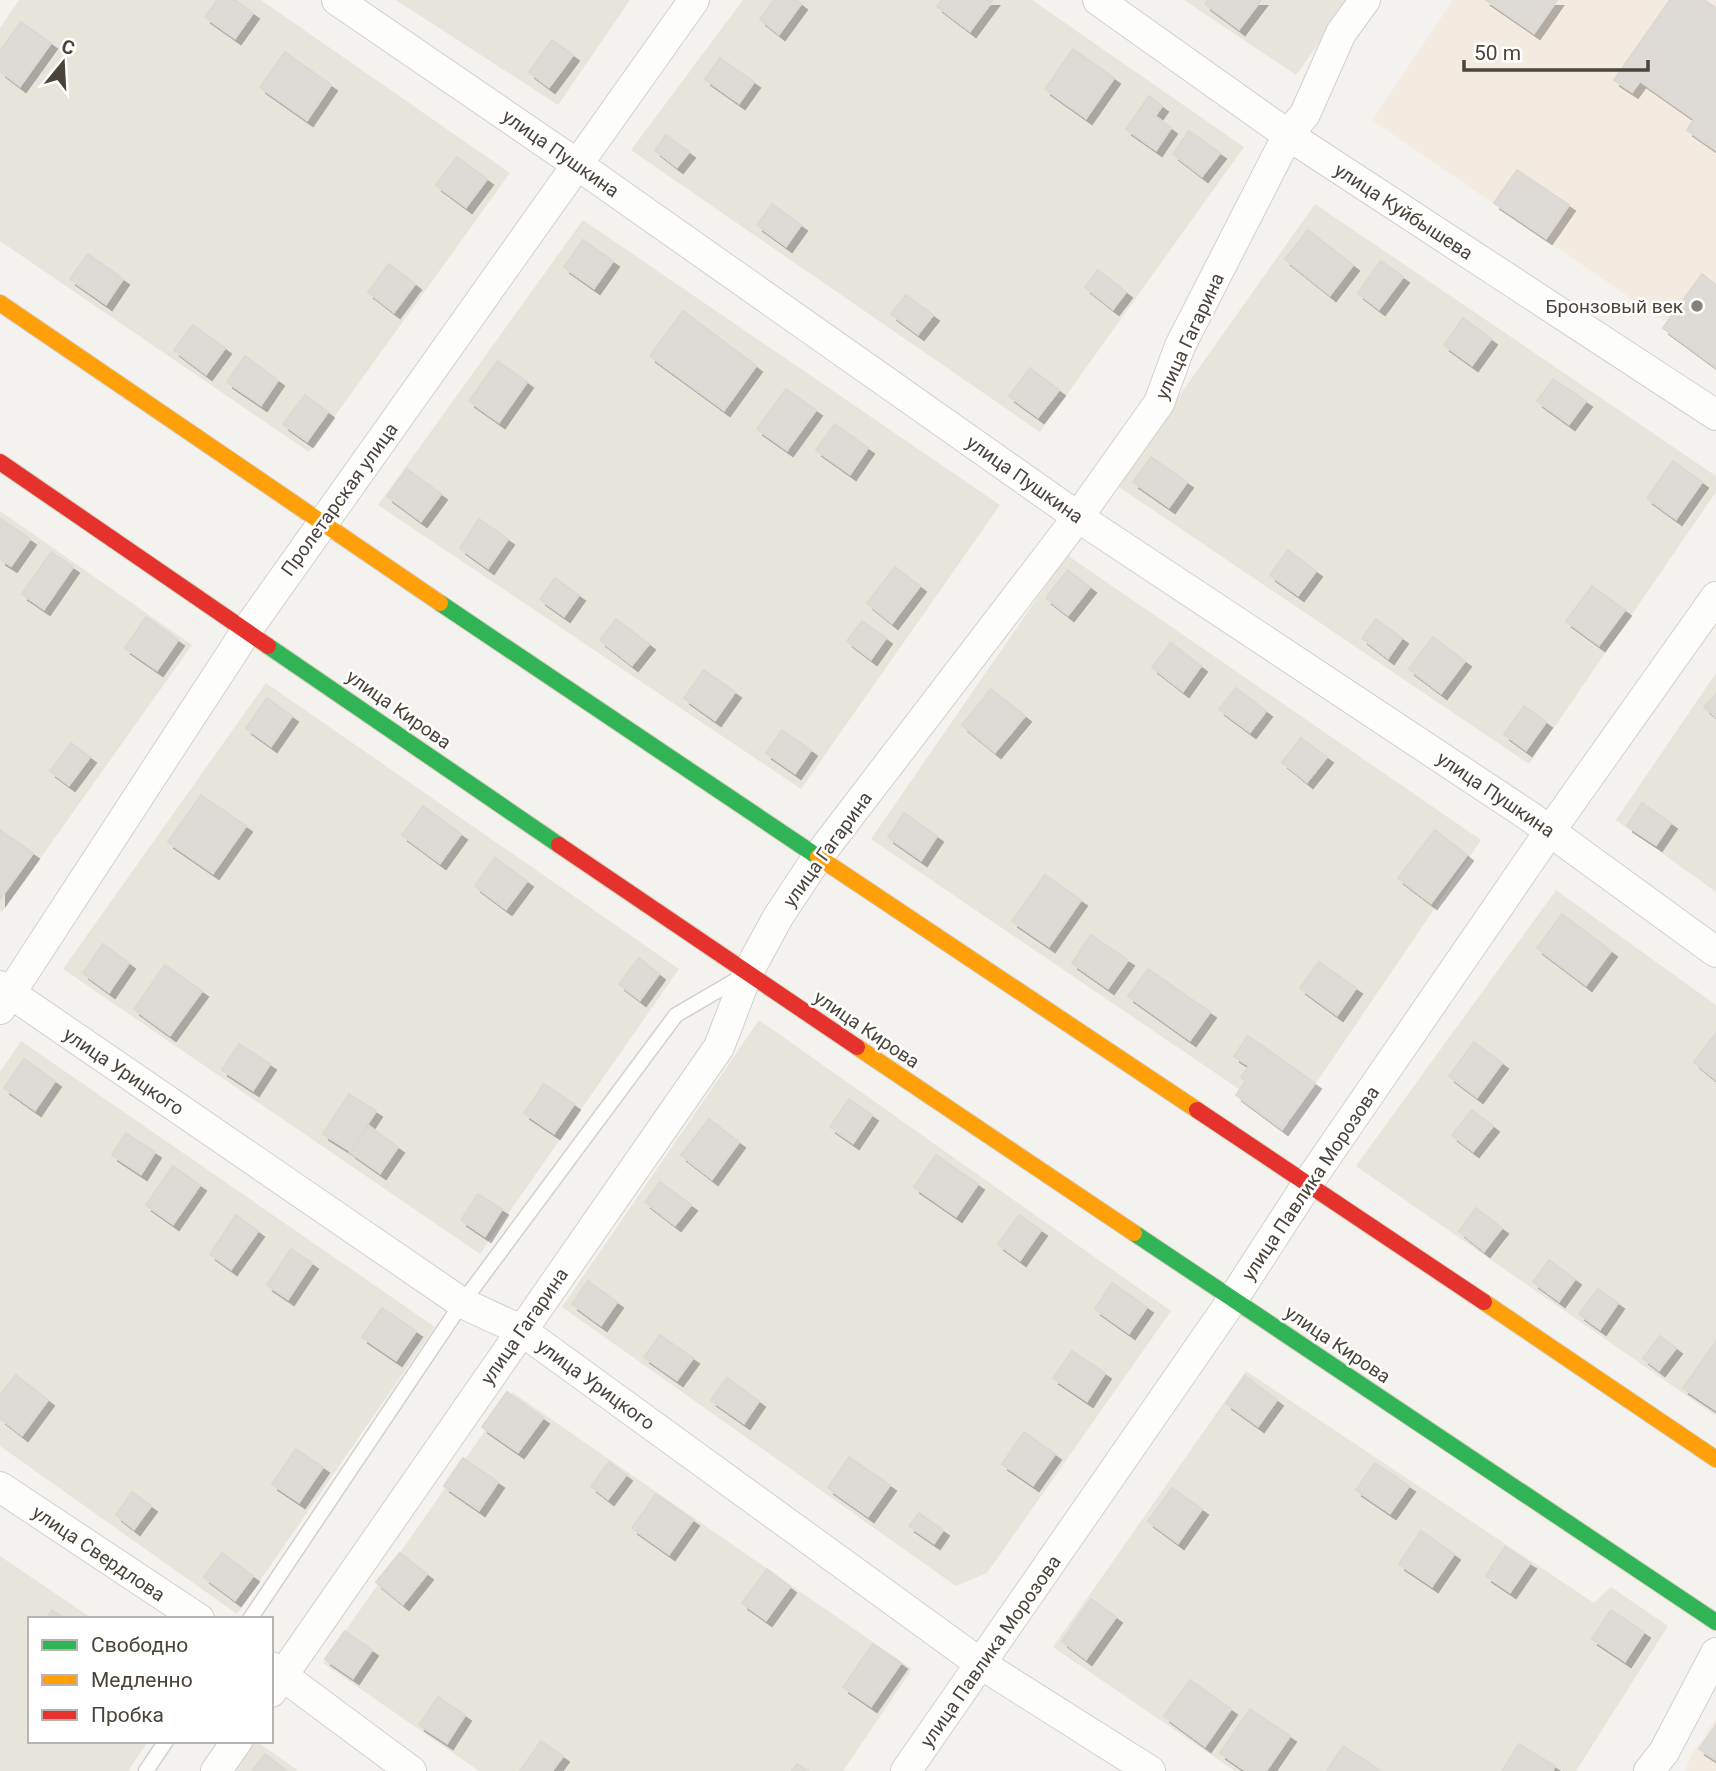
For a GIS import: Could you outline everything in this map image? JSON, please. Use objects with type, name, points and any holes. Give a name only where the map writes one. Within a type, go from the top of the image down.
[{"type":"main road","points":[[0,303],[321,525],[1308,1183],[1716,1459]]},
{"type":"main road","name":"улица Кирова","points":[[0,462],[747,974],[1716,1622]]},
{"type":"street","name":"улица Пушкина","points":[[337,0],[578,165],[1077,517],[1550,831],[1716,952]]},
{"type":"street","name":"Пролетарская улица","points":[[4,996],[247,630],[694,0]]},
{"type":"street","name":"улица Куйбышева","points":[[1098,0],[1288,135],[1716,415]]},
{"type":"street","name":"улица Гагарина","points":[[275,1678],[719,1046],[747,974],[778,917],[817,858],[1077,517],[1159,403],[1180,346],[1288,135],[1306,114],[1341,33],[1365,0]]},
{"type":"street","name":"улица Павлика Морозова","points":[[906,1771],[1233,1299],[1308,1183],[1550,831],[1716,597]]},
{"type":"street","name":"улица Урицкого","points":[[4,996],[463,1304],[521,1330],[981,1664],[1150,1771]]},
{"type":"street","name":"улица Свердлова","points":[[0,1487],[195,1617]]},
{"type":"street","points":[[1649,1771],[1664,1752],[1716,1653]]},
{"type":"street","points":[[275,1678],[411,1771]]},
{"type":"street","points":[[216,1771],[236,1743]]},
{"type":"lane","points":[[251,1617],[463,1304],[676,1014],[747,974]]},
{"type":"lane","points":[[146,1771],[165,1743]]},
{"type":"shaded area","points":[[19,0],[261,0],[510,173],[309,452],[0,241],[0,28]]},
{"type":"shaded area","points":[[396,0],[630,0],[558,105]]},
{"type":"shaded area","points":[[743,0],[1032,0],[1244,147],[1040,432],[631,150]]},
{"type":"shaded area","points":[[1184,0],[1350,0],[1296,75]]},
{"type":"shaded area","points":[[1453,0],[1716,0],[1716,357],[1372,120]]},
{"type":"shaded area","points":[[1315,204],[1716,476],[1716,492],[1529,764],[1116,485]]},
{"type":"shaded area","points":[[583,220],[1000,505],[801,789],[378,505]]},
{"type":"shaded area","points":[[0,511],[192,645],[2,912],[0,911]]},
{"type":"shaded area","points":[[1067,555],[1481,840],[1289,1123],[871,839]]},
{"type":"shaded area","points":[[1716,673],[1716,892],[1616,820]]},
{"type":"shaded area","points":[[266,683],[679,969],[480,1254],[63,969]]},
{"type":"shaded area","points":[[1556,890],[1716,1005],[1716,1416],[1356,1166]]},
{"type":"shaded area","points":[[759,1020],[1171,1311],[987,1573],[956,1586],[562,1307]]},
{"type":"shaded area","points":[[21,1041],[435,1327],[237,1614],[0,1446],[0,1072]]},
{"type":"shaded area","points":[[1246,1371],[1594,1603],[1611,1587],[1668,1626],[1576,1771],[1235,1771],[1053,1647]]},
{"type":"shaded area","points":[[512,1392],[912,1669],[843,1771],[479,1771],[323,1663]]},
{"type":"shaded area","points":[[0,1556],[90,1617],[28,1617],[28,1743],[147,1743],[128,1771],[0,1771]]},
{"type":"shaded area","points":[[1716,1719],[1716,1771],[1685,1771],[1692,1754]]},
{"type":"shaded area","points":[[252,1743],[259,1743],[299,1771],[233,1771]]},
{"type":"building","points":[[217,0],[235,0],[253,13],[235,38],[205,17]]},
{"type":"building","points":[[774,0],[796,0],[801,4],[779,34],[760,19]]},
{"type":"building","points":[[942,0],[993,0],[970,31],[937,6]]},
{"type":"building","points":[[1208,0],[1261,0],[1239,29],[1205,4]]},
{"type":"building","points":[[1486,0],[1557,0],[1534,33]]},
{"type":"building","points":[[1670,0],[1704,0],[1716,8],[1716,150],[1687,130],[1694,119],[1640,81],[1632,92],[1614,80]]},
{"type":"building","points":[[21,22],[51,43],[20,86],[0,71],[0,51]]},
{"type":"building","points":[[552,40],[573,55],[549,87],[529,72]]},
{"type":"building","points":[[1073,49],[1114,78],[1086,118],[1045,89]]},
{"type":"building","points":[[285,52],[331,85],[307,120],[260,87]]},
{"type":"building","points":[[720,58],[754,82],[739,103],[705,79]]},
{"type":"building","points":[[1149,96],[1162,106],[1155,116],[1171,128],[1156,150],[1126,129]]},
{"type":"building","points":[[1189,131],[1220,153],[1202,176],[1173,154]]},
{"type":"building","points":[[666,135],[689,152],[677,167],[655,150]]},
{"type":"building","points":[[457,157],[487,179],[466,207],[436,185]]},
{"type":"building","points":[[1517,170],[1569,205],[1546,238],[1494,203]]},
{"type":"building","points":[[772,204],[801,225],[786,246],[757,225]]},
{"type":"building","points":[[1308,230],[1353,265],[1330,295],[1285,259]]},
{"type":"building","points":[[583,240],[613,261],[594,288],[564,267]]},
{"type":"building","points":[[88,254],[123,279],[106,304],[70,279]]},
{"type":"building","points":[[1381,261],[1403,277],[1379,309],[1358,293]]},
{"type":"building","points":[[389,264],[415,284],[394,312],[368,292]]},
{"type":"building","points":[[1098,270],[1126,292],[1113,309],[1085,287]]},
{"type":"building","name":"Бронзовый век","points":[[1702,274],[1716,285],[1716,367],[1663,328]]},
{"type":"building","points":[[906,295],[933,315],[918,334],[891,314]]},
{"type":"building","points":[[683,311],[756,366],[724,410],[650,356]]},
{"type":"building","points":[[1463,318],[1491,339],[1472,365],[1444,345]]},
{"type":"building","points":[[193,325],[225,348],[206,374],[174,350]]},
{"type":"building","points":[[245,356],[278,380],[261,405],[227,382]]},
{"type":"building","points":[[498,361],[527,382],[499,422],[469,401]]},
{"type":"building","points":[[1030,368],[1059,390],[1038,417],[1009,396]]},
{"type":"building","points":[[1553,379],[1586,401],[1569,424],[1537,401]]},
{"type":"building","points":[[786,389],[816,410],[787,450],[757,429]]},
{"type":"building","points":[[305,395],[328,412],[307,441],[283,424]]},
{"type":"building","points":[[835,424],[868,448],[850,474],[816,450]]},
{"type":"building","points":[[1151,457],[1187,482],[1169,507],[1133,482]]},
{"type":"building","points":[[1673,461],[1702,482],[1676,519],[1647,498]]},
{"type":"building","points":[[407,469],[441,494],[421,521],[387,496]]},
{"type":"building","points":[[0,518],[30,539],[11,566],[0,559]]},
{"type":"building","points":[[479,519],[508,539],[488,568],[460,548]]},
{"type":"building","points":[[1288,550],[1316,571],[1298,595],[1270,575]]},
{"type":"building","points":[[51,552],[73,567],[44,609],[22,594]]},
{"type":"building","points":[[895,567],[920,586],[892,623],[867,603]]},
{"type":"building","points":[[1068,570],[1090,587],[1068,615],[1046,598]]},
{"type":"building","points":[[555,578],[579,595],[564,616],[540,599]]},
{"type":"building","points":[[1592,586],[1625,610],[1599,645],[1566,621]]},
{"type":"building","points":[[146,617],[178,640],[157,670],[125,648]]},
{"type":"building","points":[[616,619],[649,644],[632,665],[600,640]]},
{"type":"building","points":[[1376,619],[1402,638],[1388,658],[1362,638]]},
{"type":"building","points":[[862,621],[886,638],[871,659],[847,641]]},
{"type":"building","points":[[1433,637],[1465,661],[1441,693],[1409,669]]},
{"type":"building","points":[[1171,643],[1201,666],[1183,691],[1152,667]]},
{"type":"building","points":[[704,670],[735,692],[715,720],[684,698]]},
{"type":"building","points":[[1236,688],[1266,711],[1250,732],[1219,709]]},
{"type":"building","points":[[991,689],[1025,716],[995,752],[962,725]]},
{"type":"building","points":[[1716,694],[1716,717],[1704,707]]},
{"type":"building","points":[[267,698],[292,716],[271,746],[246,728]]},
{"type":"building","points":[[1524,706],[1546,722],[1526,750],[1504,734]]},
{"type":"building","points":[[782,730],[811,750],[795,773],[766,753]]},
{"type":"building","points":[[1301,738],[1327,757],[1307,782],[1282,762]]},
{"type":"building","points":[[71,743],[90,757],[69,785],[50,771]]},
{"type":"building","points":[[201,795],[246,826],[213,873],[168,842]]},
{"type":"building","points":[[1642,803],[1671,823],[1656,845],[1627,826]]},
{"type":"building","points":[[423,806],[461,834],[440,863],[402,835]]},
{"type":"building","points":[[904,813],[937,836],[921,860],[888,837]]},
{"type":"building","points":[[0,830],[33,853],[0,899]]},
{"type":"building","points":[[1435,830],[1467,855],[1431,903],[1398,878]]},
{"type":"building","points":[[495,858],[527,881],[506,909],[475,886]]},
{"type":"building","points":[[1045,875],[1081,900],[1049,946],[1012,921]]},
{"type":"building","points":[[1562,914],[1611,951],[1586,985],[1537,948]]},
{"type":"building","points":[[1091,935],[1128,960],[1108,988],[1072,963]]},
{"type":"building","points":[[103,944],[129,963],[109,992],[83,973]]},
{"type":"building","points":[[639,958],[659,974],[640,1000],[619,984]]},
{"type":"building","points":[[1319,962],[1356,988],[1337,1015],[1300,988]]},
{"type":"building","points":[[165,965],[202,991],[170,1035],[134,1009]]},
{"type":"building","points":[[1148,969],[1210,1012],[1190,1040],[1128,996]]},
{"type":"building","points":[[1716,1033],[1716,1080],[1694,1062]]},
{"type":"building","points":[[1248,1036],[1315,1083],[1282,1129],[1236,1095],[1246,1081],[1241,1077],[1249,1066],[1234,1056]]},
{"type":"building","points":[[1474,1042],[1502,1063],[1477,1097],[1449,1076]]},
{"type":"building","points":[[239,1044],[270,1064],[253,1090],[222,1070]]},
{"type":"building","points":[[24,1059],[55,1081],[35,1110],[4,1088]]},
{"type":"building","points":[[544,1084],[574,1104],[554,1133],[524,1113]]},
{"type":"building","points":[[349,1094],[376,1111],[350,1151],[323,1134]]},
{"type":"building","points":[[849,1099],[872,1115],[853,1143],[830,1127]]},
{"type":"building","points":[[1472,1110],[1493,1126],[1473,1151],[1452,1135]]},
{"type":"building","points":[[709,1119],[739,1142],[712,1179],[681,1155]]},
{"type":"building","points":[[369,1126],[398,1147],[380,1173],[350,1152]]},
{"type":"building","points":[[126,1133],[155,1152],[141,1174],[112,1155]]},
{"type":"building","points":[[936,1155],[978,1184],[956,1216],[914,1187]]},
{"type":"building","points":[[173,1166],[200,1185],[173,1224],[146,1205]]},
{"type":"building","points":[[660,1182],[691,1205],[675,1225],[645,1202]]},
{"type":"building","points":[[478,1194],[502,1209],[485,1236],[461,1220]]},
{"type":"building","points":[[1476,1208],[1502,1228],[1484,1251],[1459,1231]]},
{"type":"building","points":[[236,1215],[258,1231],[231,1269],[210,1254]]},
{"type":"building","points":[[1019,1215],[1041,1230],[1020,1260],[998,1244]]},
{"type":"building","points":[[291,1249],[312,1263],[288,1299],[267,1285]]},
{"type":"building","points":[[1549,1260],[1575,1279],[1559,1301],[1533,1282]]},
{"type":"building","points":[[588,1281],[617,1302],[601,1325],[572,1304]]},
{"type":"building","points":[[1112,1283],[1147,1307],[1129,1333],[1095,1309]]},
{"type":"building","points":[[1598,1289],[1618,1303],[1600,1329],[1579,1314]]},
{"type":"building","points":[[382,1308],[416,1331],[396,1360],[362,1337]]},
{"type":"building","points":[[660,1335],[693,1358],[677,1380],[644,1357]]},
{"type":"building","points":[[1660,1336],[1676,1348],[1659,1370],[1643,1358]]},
{"type":"building","points":[[1716,1341],[1716,1410],[1683,1388]]},
{"type":"building","points":[[1072,1351],[1105,1373],[1087,1401],[1053,1378]]},
{"type":"building","points":[[16,1375],[48,1400],[22,1435],[0,1418],[0,1395]]},
{"type":"building","points":[[1245,1376],[1277,1400],[1258,1426],[1226,1403]]},
{"type":"building","points":[[727,1378],[759,1401],[744,1423],[711,1400]]},
{"type":"building","points":[[507,1392],[543,1418],[518,1452],[482,1427]]},
{"type":"building","points":[[1024,1432],[1055,1454],[1033,1485],[1002,1464]]},
{"type":"building","points":[[296,1449],[323,1467],[299,1502],[272,1484]]},
{"type":"building","points":[[849,1457],[890,1485],[868,1516],[828,1488]]},
{"type":"building","points":[[463,1458],[498,1482],[479,1510],[444,1486]]},
{"type":"building","points":[[609,1462],[626,1475],[608,1499],[591,1486]]},
{"type":"building","points":[[1375,1463],[1409,1486],[1390,1513],[1356,1490]]},
{"type":"building","points":[[1172,1488],[1202,1509],[1178,1543],[1148,1521]]},
{"type":"building","points":[[132,1492],[151,1506],[134,1529],[116,1515]]},
{"type":"building","points":[[656,1494],[693,1520],[669,1554],[632,1528]]},
{"type":"building","points":[[919,1513],[943,1530],[934,1543],[909,1526]]},
{"type":"building","points":[[1421,1531],[1454,1554],[1432,1586],[1399,1564]]},
{"type":"building","points":[[1505,1547],[1530,1563],[1510,1592],[1486,1576]]},
{"type":"building","points":[[222,1553],[253,1576],[235,1600],[204,1577]]},
{"type":"building","points":[[400,1553],[427,1574],[403,1604],[376,1582]]},
{"type":"building","points":[[767,1569],[790,1587],[766,1620],[742,1603]]},
{"type":"building","points":[[1091,1599],[1116,1617],[1086,1659],[1062,1641]]},
{"type":"building","points":[[52,1610],[63,1617],[47,1617]]},
{"type":"building","points":[[1611,1610],[1644,1632],[1625,1661],[1592,1639]]},
{"type":"building","points":[[345,1631],[372,1650],[353,1678],[325,1659]]},
{"type":"building","points":[[873,1644],[901,1663],[871,1706],[843,1687]]},
{"type":"building","points":[[1190,1680],[1231,1709],[1205,1746],[1164,1716]]},
{"type":"building","points":[[438,1697],[465,1715],[447,1743],[419,1725]]},
{"type":"building","points":[[1250,1709],[1290,1736],[1266,1771],[1246,1771],[1220,1753]]},
{"type":"building","points":[[1716,1725],[1716,1760],[1699,1749]]},
{"type":"building","points":[[541,1741],[563,1756],[552,1771],[520,1771]]},
{"type":"building","points":[[1519,1744],[1555,1766],[1552,1771],[1502,1771]]},
{"type":"building","points":[[1343,1746],[1381,1771],[1327,1771]]},
{"type":"building","points":[[265,1754],[287,1771],[252,1771]]},
{"type":"building","points":[[797,1764],[808,1771],[792,1771]]},
{"type":"traffic: fast","points":[[440,603],[818,857]]},
{"type":"traffic: fast","points":[[268,646],[559,845]]},
{"type":"traffic: fast","points":[[1134,1233],[1716,1622]]},
{"type":"traffic: slow","points":[[0,303],[440,603]]},
{"type":"traffic: slow","points":[[818,857],[1197,1110]]},
{"type":"traffic: slow","points":[[857,1047],[1134,1233]]},
{"type":"traffic: slow","points":[[1484,1302],[1716,1459]]},
{"type":"traffic: jam","points":[[0,462],[268,646]]},
{"type":"traffic: jam","points":[[559,845],[857,1047]]},
{"type":"traffic: jam","points":[[1197,1110],[1484,1302]]},
{"type":"place","name":"Бронзовый век","points":[[1697,306]]}]
